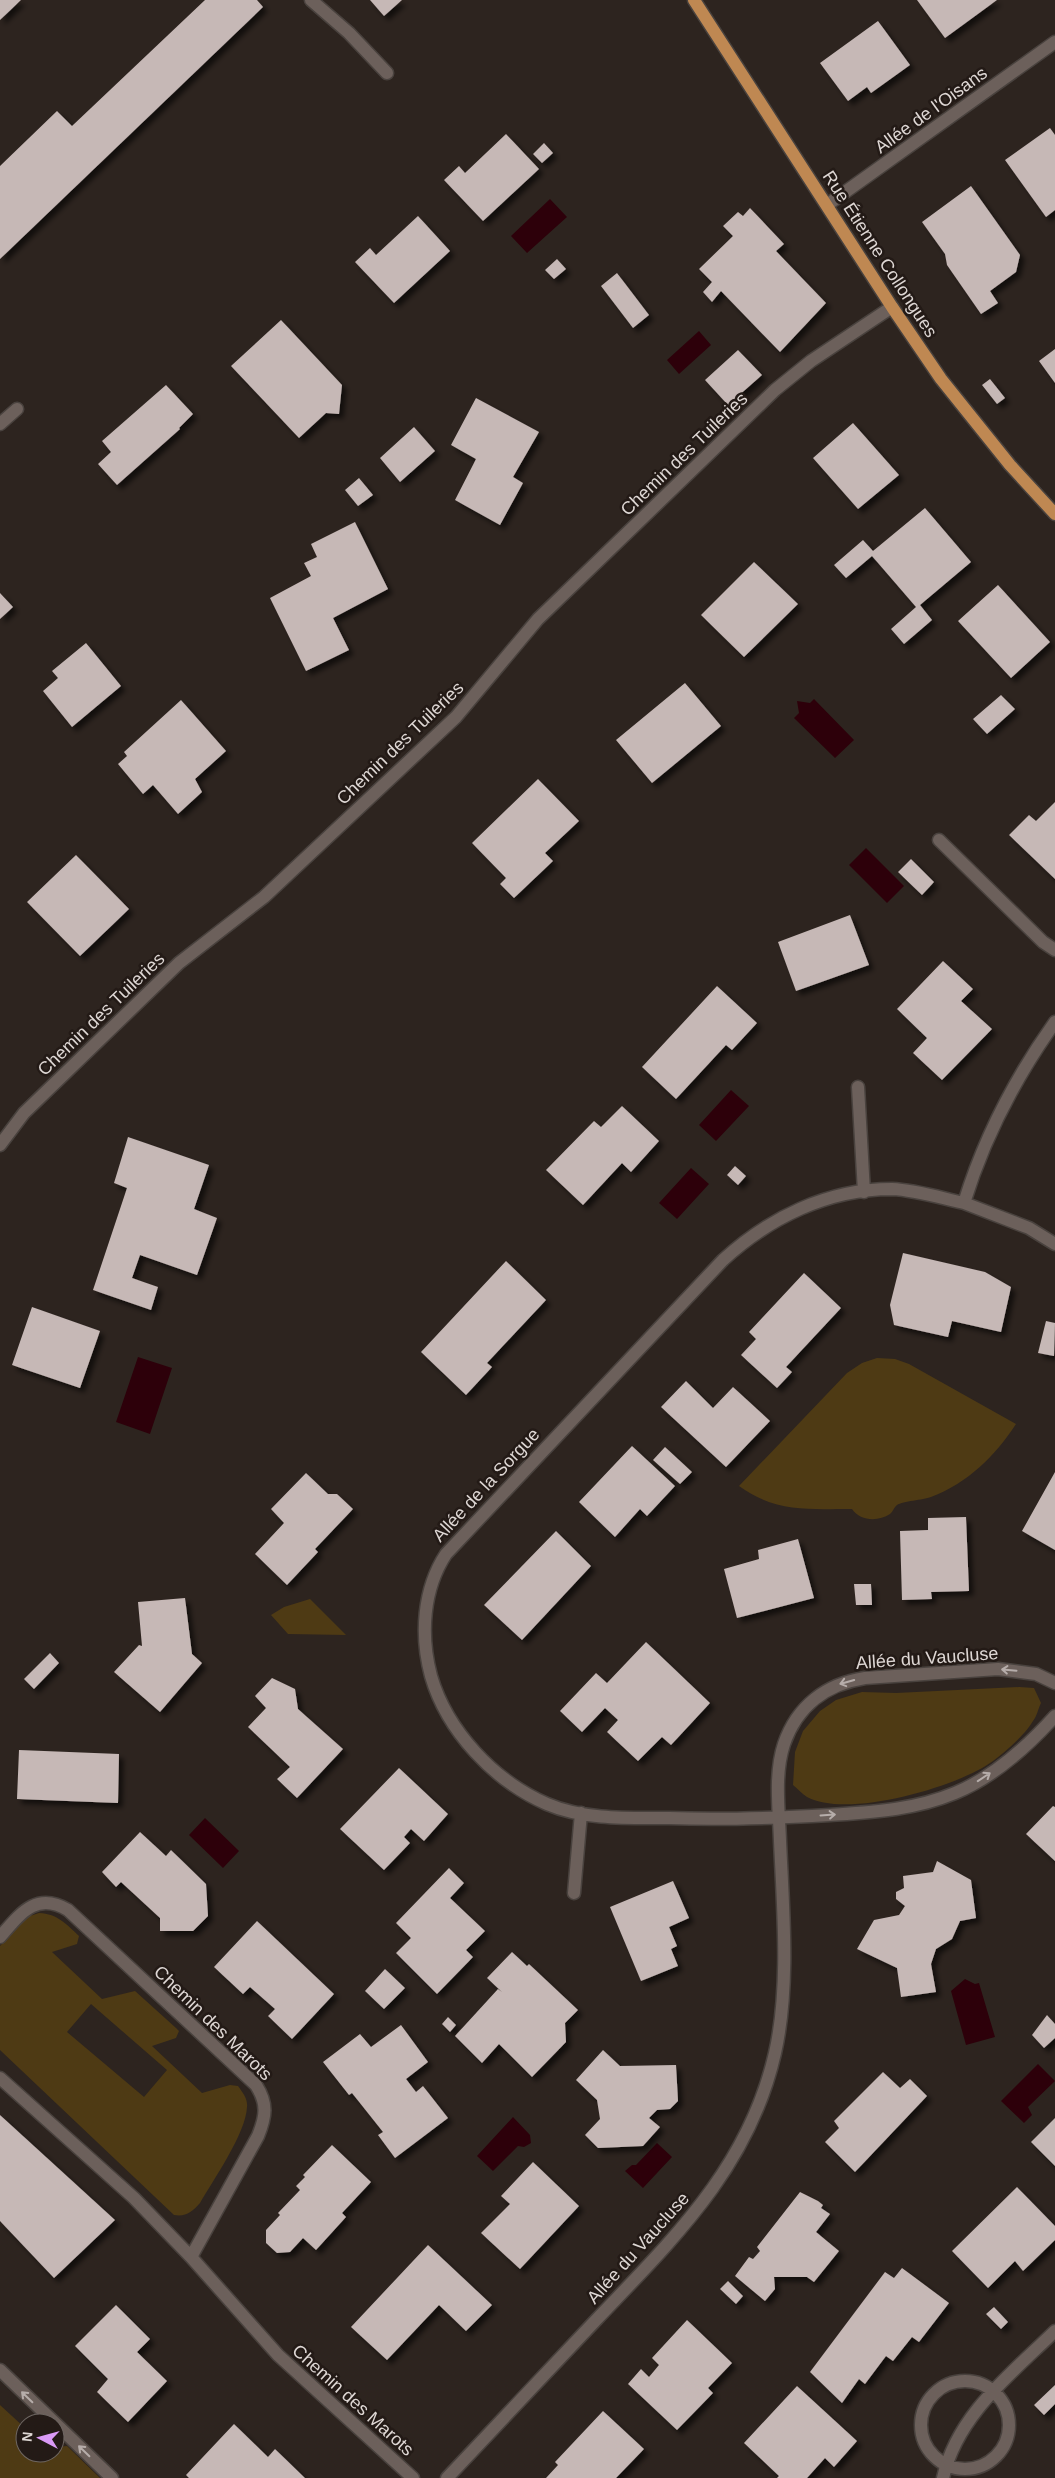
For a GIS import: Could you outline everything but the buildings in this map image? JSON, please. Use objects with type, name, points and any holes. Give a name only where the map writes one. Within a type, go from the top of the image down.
[{"type":"main road","name":"Rue Étienne Collongues","points":[[694,0],[892,308],[966,412],[1010,465],[1055,514]]},
{"type":"street","points":[[311,0],[349,32],[387,73]]},
{"type":"street","name":"Allée de l'Oisans","points":[[827,205],[1055,42]]},
{"type":"street","name":"Chemin des Tuileries","points":[[0,1145],[24,1113],[179,963],[264,897],[456,717],[538,619],[775,390],[811,361],[892,308]]},
{"type":"street","points":[[0,424],[17,410]]},
{"type":"street","points":[[939,840],[1043,942],[1055,950]]},
{"type":"street","points":[[964,1203],[990,1132],[1033,1054],[1055,1022]]},
{"type":"street","points":[[858,1087],[864,1192]]},
{"type":"street","name":"Allée de la Sorgue","points":[[780,1819],[630,1818],[582,1813],[546,1804],[505,1779],[484,1761],[445,1714],[436,1692],[424,1641],[429,1590],[436,1569],[456,1540],[722,1260],[746,1239],[797,1209],[832,1197],[893,1189],[964,1203],[1029,1228],[1055,1244]]},
{"type":"street","name":"Allée du Vaucluse","points":[[447,2478],[687,2224],[732,2160],[746,2135],[769,2080],[781,2015],[783,1912],[780,1757],[790,1727],[798,1715],[808,1704],[835,1686],[850,1680],[881,1676],[998,1669],[1036,1674],[1055,1684]]},
{"type":"street","points":[[780,1819],[898,1810],[925,1804],[978,1781],[1018,1753],[1055,1716]]},
{"type":"street","points":[[574,1893],[582,1813]]},
{"type":"street","name":"Chemin des Marots","points":[[0,1937],[23,1911],[31,1907],[53,1903],[68,1910],[256,2085],[265,2103],[266,2115],[258,2136],[191,2256]]},
{"type":"street","name":"Chemin des Marots","points":[[0,2078],[134,2198],[191,2256],[278,2355],[413,2478]]},
{"type":"street","points":[[943,2478],[946,2465],[961,2432],[994,2391],[1055,2331]]},
{"type":"street","points":[[0,2370],[45,2413]]},
{"type":"street","points":[[965,2380],[980,2383],[994,2391],[1004,2403],[1009,2418],[1009,2433],[1003,2448],[993,2460],[980,2467],[964,2470],[946,2465],[936,2459],[926,2447],[920,2432],[921,2417],[926,2402],[937,2390],[950,2382],[965,2380]]},
{"type":"street","points":[[65,2433],[112,2478]]},
{"type":"shaded area","points":[[550,199],[567,217],[527,253],[511,236]]},
{"type":"shaded area","points":[[699,331],[711,345],[679,374],[667,360]]},
{"type":"shaded area","points":[[814,699],[854,740],[835,758],[794,718],[799,713],[797,701],[810,703]]},
{"type":"shaded area","points":[[866,848],[904,886],[887,903],[849,865]]},
{"type":"shaded area","points":[[731,1090],[749,1106],[716,1141],[699,1125]]},
{"type":"shaded area","points":[[691,1168],[709,1184],[677,1219],[659,1203]]},
{"type":"shaded area","points":[[138,1357],[172,1368],[150,1434],[116,1422]]},
{"type":"shaded area","points":[[877,1358],[895,1359],[909,1364],[1016,1424],[990,1457],[969,1476],[931,1497],[900,1504],[885,1517],[875,1519],[864,1518],[852,1509],[793,1508],[766,1501],[739,1486],[847,1373],[862,1363]]},
{"type":"shaded area","points":[[310,1599],[346,1635],[288,1634],[271,1615],[284,1607]]},
{"type":"shaded area","points":[[1019,1687],[1034,1688],[1041,1703],[1036,1717],[1030,1726],[993,1761],[955,1781],[902,1797],[848,1804],[825,1803],[807,1797],[793,1785],[795,1752],[803,1731],[820,1711],[836,1700],[862,1692],[896,1693]]},
{"type":"shaded area","points":[[205,1818],[239,1851],[223,1868],[189,1835]]},
{"type":"shaded area","points":[[39,1913],[51,1915],[61,1920],[79,1936],[77,1944],[52,1952],[102,1999],[135,1991],[179,2031],[176,2038],[152,2046],[202,2093],[230,2085],[238,2086],[245,2096],[247,2104],[241,2130],[221,2169],[200,2203],[188,2213],[174,2215],[0,2050],[0,1946],[27,1917]],"holes":[[[91,2004],[167,2070],[144,2097],[67,2032]]]},
{"type":"shaded area","points":[[965,1979],[975,1984],[979,1983],[995,2037],[966,2045],[951,1991]]},
{"type":"shaded area","points":[[1038,2064],[1055,2081],[1028,2107],[1032,2115],[1024,2123],[1001,2101]]},
{"type":"shaded area","points":[[513,2117],[530,2135],[531,2143],[524,2147],[518,2146],[493,2171],[477,2156]]},
{"type":"shaded area","points":[[657,2143],[672,2157],[643,2188],[625,2171],[632,2165],[636,2165]]},
{"type":"shaded area","points":[[0,2405],[15,2419],[15,2463],[65,2463],[65,2446],[67,2446],[100,2478],[0,2478]]}]
